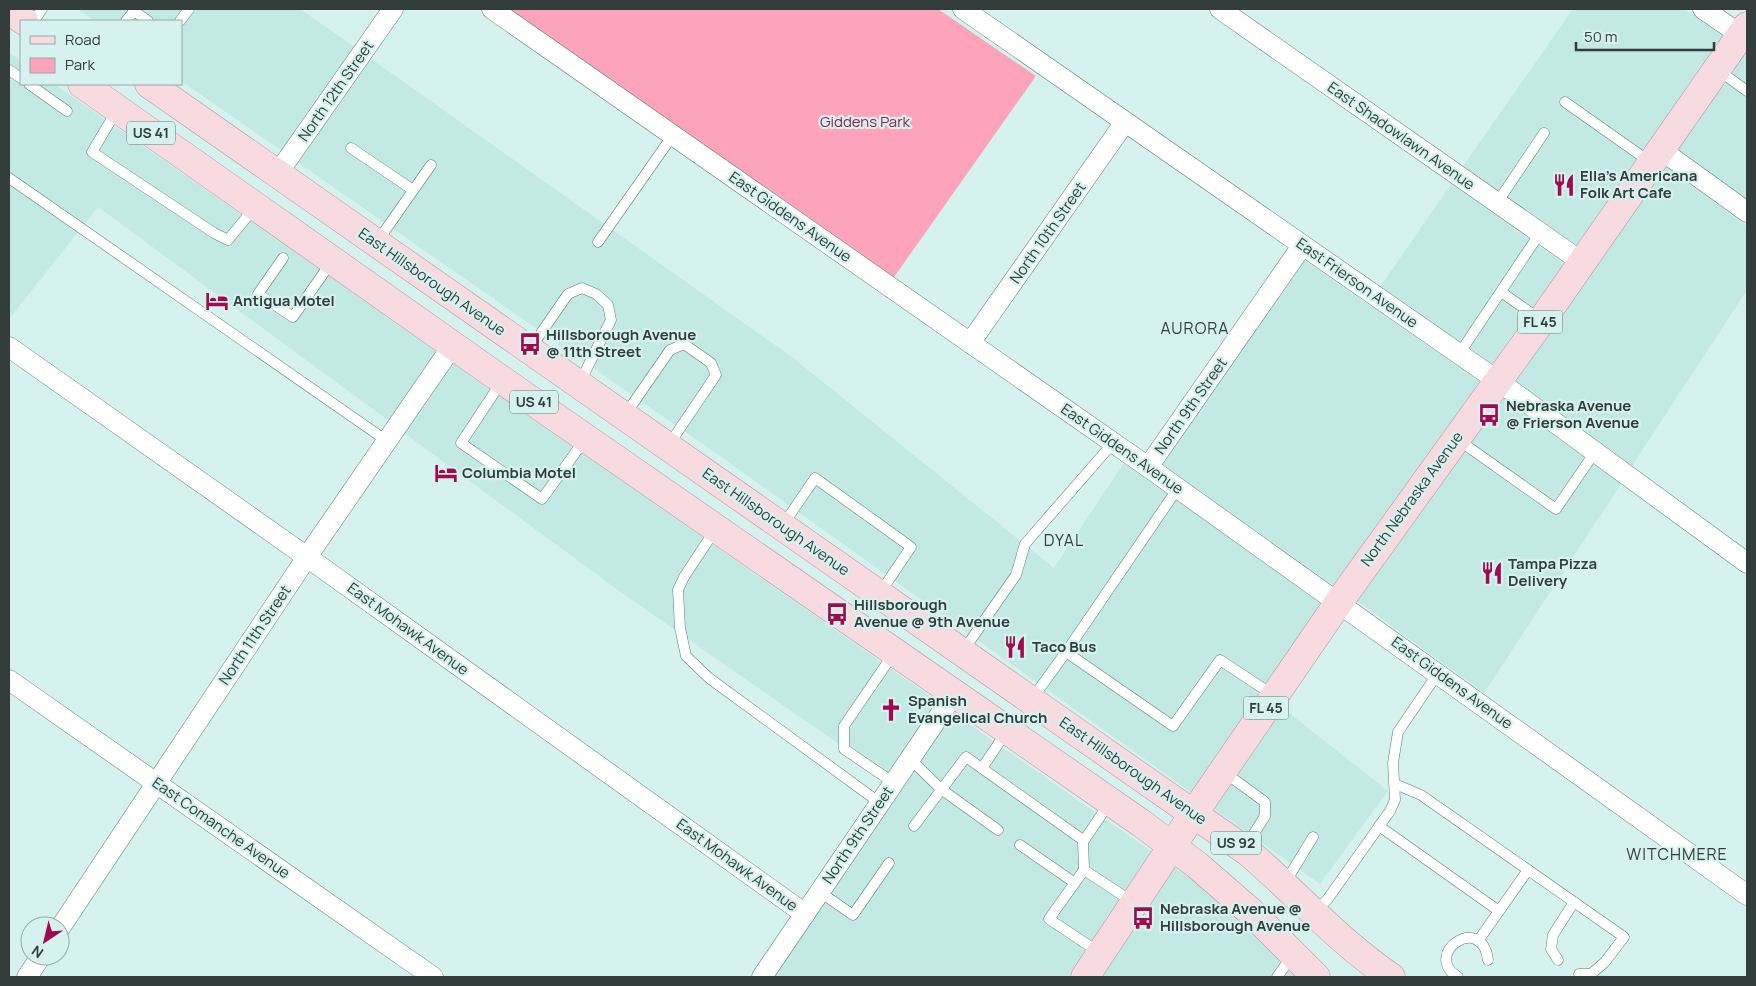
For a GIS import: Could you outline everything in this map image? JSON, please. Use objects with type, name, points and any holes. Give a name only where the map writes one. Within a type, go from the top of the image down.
[{"type":"main road","points":[[9,10],[23,20]]},
{"type":"main road","name":"North Nebraska Avenue","points":[[1085,977],[1172,845],[1339,602],[1542,320],[1744,31]]},
{"type":"main road","name":"US 41","points":[[83,85],[502,380],[1172,845]]},
{"type":"main road","name":"East Hillsborough Avenue","points":[[150,85],[1245,849],[1336,934],[1368,962],[1390,977]]},
{"type":"main road","points":[[218,180],[259,181],[269,179],[278,173]]},
{"type":"main road","points":[[453,345],[460,339],[487,333],[519,343]]},
{"type":"main road","points":[[637,474],[670,476],[746,529],[758,534],[770,534],[782,526]]},
{"type":"main road","name":"US 92","points":[[1172,845],[1251,912],[1316,977]]},
{"type":"street","name":"North 12th Street","points":[[278,173],[394,9]]},
{"type":"street","name":"East Giddens Avenue","points":[[492,9],[1178,488],[1747,895]]},
{"type":"street","name":"East Frierson Avenue","points":[[963,9],[1498,381],[1747,563]]},
{"type":"street","name":"East Shadowlawn Avenue","points":[[1220,9],[1582,262]]},
{"type":"street","points":[[1703,9],[1744,31]]},
{"type":"street","name":"North 10th Street","points":[[970,343],[1125,122]]},
{"type":"street","points":[[1656,157],[1747,212]]},
{"type":"street","name":"North 9th Street","points":[[1148,467],[1302,246]]},
{"type":"street","name":"North 11th Street","points":[[68,916],[307,557],[453,345]]},
{"type":"street","name":"East Mohawk Avenue","points":[[9,347],[307,557],[805,914]]},
{"type":"street","name":"East Comanche Avenue","points":[[9,680],[433,977]]},
{"type":"street","name":"North 9th Street","points":[[762,977],[954,694]]},
{"type":"street","points":[[27,977],[34,966]]},
{"type":"lane","points":[[35,20],[42,9]]},
{"type":"lane","points":[[181,20],[190,9]]},
{"type":"lane","points":[[132,10],[147,20]]},
{"type":"lane","points":[[9,70],[20,77]]},
{"type":"lane","points":[[1717,70],[1747,91]]},
{"type":"lane","points":[[30,85],[67,111]]},
{"type":"lane","points":[[1565,102],[1656,157]]},
{"type":"lane","points":[[117,109],[92,152],[214,233],[228,240],[255,206]]},
{"type":"lane","points":[[1496,202],[1544,133]]},
{"type":"lane","points":[[598,242],[673,135]]},
{"type":"lane","points":[[351,148],[413,190]]},
{"type":"lane","points":[[376,243],[430,165]]},
{"type":"lane","points":[[9,178],[387,441]]},
{"type":"lane","points":[[1459,354],[1540,233]]},
{"type":"lane","points":[[282,258],[258,294],[293,317],[332,260]]},
{"type":"lane","points":[[519,343],[568,294],[582,288],[596,294],[608,305],[611,320],[579,385]]},
{"type":"lane","points":[[1501,292],[1542,320]]},
{"type":"lane","points":[[624,417],[670,350],[684,344],[711,363],[716,375],[668,447]]},
{"type":"lane","points":[[502,380],[461,443],[542,499],[586,438]]},
{"type":"lane","points":[[1456,438],[1556,508],[1595,452]]},
{"type":"lane","points":[[962,652],[1016,575],[1025,544],[1113,443]]},
{"type":"lane","points":[[782,526],[815,478],[911,547],[880,594]]},
{"type":"lane","points":[[1031,700],[1178,488]]},
{"type":"lane","points":[[716,528],[684,577],[678,590],[680,628],[686,656],[708,678],[880,803]]},
{"type":"lane","points":[[894,652],[844,726],[844,749],[894,783]]},
{"type":"lane","points":[[1066,652],[1173,726],[1220,660],[1274,696]]},
{"type":"lane","points":[[1314,913],[1327,900],[1390,811],[1395,800],[1393,764],[1398,732],[1438,673]]},
{"type":"lane","points":[[982,768],[1007,731]]},
{"type":"lane","points":[[914,826],[966,757],[1011,790],[1032,811],[1053,825],[1083,840],[1083,842]]},
{"type":"lane","points":[[910,759],[941,790],[988,821],[998,830]]},
{"type":"lane","points":[[1223,771],[1265,802],[1264,816],[1245,849]]},
{"type":"lane","points":[[1395,784],[1421,795],[1624,937],[1605,962],[1592,974],[1579,974]]},
{"type":"lane","points":[[1005,799],[1011,790]]},
{"type":"lane","points":[[1101,954],[1049,919],[1084,870],[1083,842],[1110,802]]},
{"type":"lane","points":[[1379,826],[1499,911]]},
{"type":"lane","points":[[1284,884],[1314,837]]},
{"type":"lane","points":[[1020,845],[1075,883]]},
{"type":"lane","points":[[820,892],[853,915],[890,863]]},
{"type":"lane","points":[[1084,870],[1135,902]]},
{"type":"lane","points":[[1478,941],[1528,870]]},
{"type":"lane","points":[[1558,960],[1551,949],[1553,935],[1574,902]]},
{"type":"lane","points":[[1458,977],[1449,969],[1446,962],[1449,949],[1458,940],[1472,938],[1484,945],[1488,960]]},
{"type":"lane","points":[[1277,977],[1293,955]]},
{"type":"shaded area","points":[[77,9],[300,9],[355,47],[282,151],[182,82],[182,20],[94,20]]},
{"type":"shaded area","points":[[1573,9],[1684,9],[1727,39],[1580,248],[1463,166]]},
{"type":"shaded area","points":[[1747,43],[1747,200],[1675,147]]},
{"type":"shaded area","points":[[9,52],[20,60],[20,85],[55,85],[437,351],[389,421],[98,207],[9,319]]},
{"type":"shaded area","points":[[370,58],[792,357],[1054,568],[1124,463],[1325,605],[1195,795],[710,449],[297,162]]},
{"type":"shaded area","points":[[1662,164],[1747,226],[1747,290],[1632,466],[1512,378]]},
{"type":"shaded area","points":[[1451,184],[1568,266],[1496,367],[1380,287]]},
{"type":"shaded area","points":[[1304,260],[1484,384],[1337,588],[1162,464]]},
{"type":"shaded area","points":[[452,362],[938,702],[886,777],[622,593],[404,433]]},
{"type":"shaded area","points":[[1499,395],[1621,484],[1484,693],[1353,598]]},
{"type":"shaded area","points":[[1279,705],[1388,791],[1320,884],[1210,806]]},
{"type":"shaded area","points":[[953,713],[1155,854],[1074,977],[774,977]]},
{"type":"shaded area","points":[[1171,865],[1210,892],[1305,977],[1096,977]]},
{"type":"green space","name":"Giddens Park","points":[[504,9],[938,9],[1036,76],[892,280]]},
{"type":"place","name":"Ella's Americana Folk Art Cafe","points":[[1564,185]]},
{"type":"place","name":"Antigua Motel","points":[[217,301]]},
{"type":"place","name":"Hillsborough Avenue @ 11th Street","points":[[530,344]]},
{"type":"place","name":"Nebraska Avenue @ Frierson Avenue","points":[[1489,415]]},
{"type":"place","name":"Columbia Motel","points":[[446,473]]},
{"type":"place","name":"Tampa Pizza Delivery","points":[[1492,573]]},
{"type":"place","name":"Hillsborough Avenue @ 9th Avenue","points":[[837,614]]},
{"type":"place","name":"Taco Bus","points":[[1015,647]]},
{"type":"place","name":"Spanish Evangelical Church","points":[[891,710]]},
{"type":"place","name":"Nebraska Avenue @ Hillsborough Avenue","points":[[1143,918]]},
{"type":"district","name":"AURORA","points":[[1195,328]]},
{"type":"district","name":"DYAL","points":[[1064,540]]},
{"type":"district","name":"WITCHMERE","points":[[1677,854]]}]
